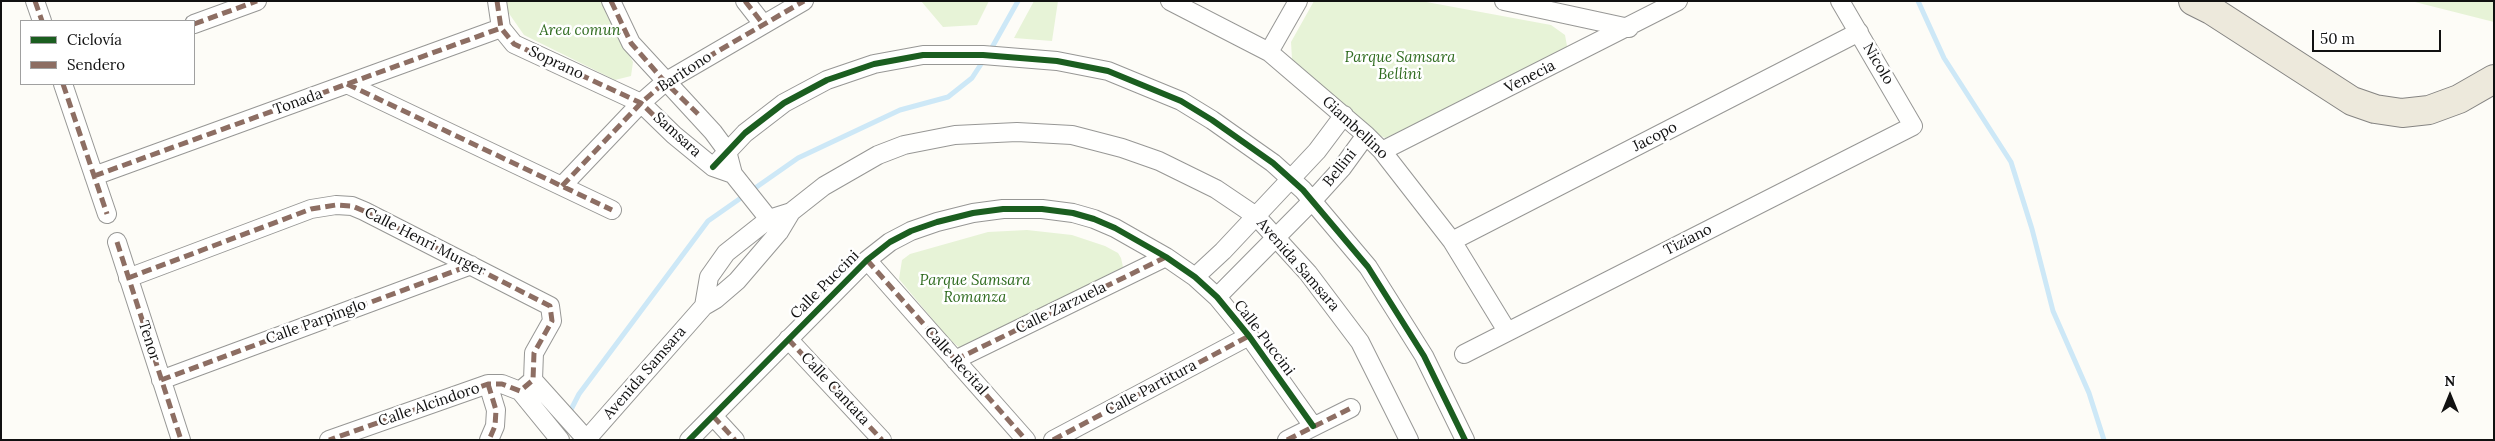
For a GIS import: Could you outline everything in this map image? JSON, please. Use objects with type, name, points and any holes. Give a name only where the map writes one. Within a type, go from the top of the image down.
[{"type":"main road","points":[[2194,1],[2212,10],[2273,52],[2352,101],[2375,109],[2402,113],[2429,110],[2459,98],[2494,79]]},
{"type":"street","points":[[35,1],[42,20]]},
{"type":"street","points":[[195,24],[257,1]]},
{"type":"street","points":[[497,1],[502,28]]},
{"type":"street","name":"Samsara","points":[[611,1],[631,43],[665,82],[698,114],[727,151]]},
{"type":"street","points":[[745,1],[763,24]]},
{"type":"street","name":"Baritono","points":[[562,186],[641,102],[665,82],[804,1]]},
{"type":"street","points":[[1269,52],[1298,1]]},
{"type":"street","points":[[1504,1],[1629,28]]},
{"type":"street","name":"Venecia","points":[[1382,151],[1629,28],[1678,1]]},
{"type":"street","name":"Nicolo","points":[[1840,1],[1914,124],[1912,127]]},
{"type":"street","name":"Giambellino","points":[[1172,2],[1269,52],[1366,135],[1382,151],[1452,241],[1507,331]]},
{"type":"street","name":"Tonada","points":[[94,176],[502,28]]},
{"type":"street","name":"Soprano","points":[[502,28],[514,44],[641,102]]},
{"type":"street","name":"Jacopo","points":[[1452,241],[1859,32]]},
{"type":"street","points":[[733,174],[713,167],[751,128],[805,90],[850,71],[898,58],[923,55],[982,55],[1083,65],[1108,71],[1181,101],[1212,120],[1242,140],[1290,178],[1313,200],[1373,275],[1424,356],[1466,440]]},
{"type":"street","points":[[347,84],[612,210]]},
{"type":"street","points":[[63,85],[107,214]]},
{"type":"street","name":"Samsara","points":[[641,102],[674,135],[713,167]]},
{"type":"street","name":"Bellini","points":[[1195,277],[1317,151],[1344,115]]},
{"type":"street","name":"Tiziano","points":[[1464,354],[1912,127]]},
{"type":"street","name":"Avenida Samsara","points":[[704,306],[709,277],[716,264],[726,253],[774,226],[850,170],[904,145],[955,135],[1017,132],[1052,133],[1092,139],[1153,159],[1216,189],[1256,216],[1323,290],[1360,342],[1409,440]]},
{"type":"street","name":"Bellini","points":[[1217,297],[1313,200],[1342,168],[1366,135]]},
{"type":"street","points":[[727,151],[733,174],[774,226]]},
{"type":"street","name":"Calle Henri Murger","points":[[128,278],[311,209],[336,205],[352,206],[364,210],[548,303],[552,318],[534,353],[533,380]]},
{"type":"street","name":"Calle Puccini","points":[[689,440],[867,260],[890,242],[911,231],[973,212],[1013,209],[1042,209],[1072,213],[1094,219],[1115,228],[1166,257],[1195,277],[1217,297],[1249,336],[1313,426]]},
{"type":"street","name":"Avenida Samsara","points":[[584,436],[704,306],[738,281],[774,226]]},
{"type":"street","name":"Tenor","points":[[117,242],[181,440]]},
{"type":"street","name":"Calle Zarzuela","points":[[955,360],[1166,257]]},
{"type":"street","name":"Calle Recital","points":[[867,260],[1026,440]]},
{"type":"street","name":"Calle Parpinglo","points":[[161,380],[471,265]]},
{"type":"street","name":"Calle Partitura","points":[[1053,440],[1249,336]]},
{"type":"street","name":"Calle Cantata","points":[[788,338],[882,440]]},
{"type":"street","points":[[560,440],[520,391],[533,380],[584,436]]},
{"type":"street","points":[[488,384],[496,410],[495,426],[489,440]]},
{"type":"street","name":"Calle Alcindoro","points":[[329,440],[488,384],[502,384],[520,391]]},
{"type":"street","points":[[1287,440],[1351,408]]},
{"type":"street","points":[[713,416],[735,440]]},
{"type":"green space","name":"Area comun","points":[[507,1],[603,1],[607,16],[633,62],[631,76],[615,80],[524,35],[508,12]]},
{"type":"green space","points":[[921,1],[989,1],[977,25],[943,27]]},
{"type":"green space","points":[[1034,1],[1058,1],[1052,41],[1014,38]]},
{"type":"green space","name":"Parque Samsara Bellini","points":[[1314,1],[1421,1],[1551,25],[1565,35],[1566,52],[1388,139],[1378,135],[1292,59],[1291,42]]},
{"type":"green space","points":[[2411,1],[2494,1],[2494,22]]},
{"type":"green space","name":"Parque Samsara Romanza","points":[[1027,230],[1072,235],[1105,246],[1118,253],[1121,258],[1123,267],[1120,274],[961,349],[949,339],[899,279],[902,260],[910,254],[988,232]]},
{"type":"waterway","points":[[990,51],[1018,1]]},
{"type":"waterway","points":[[1918,1],[1944,58],[2011,162],[2032,229],[2053,311],[2089,393],[2104,440]]},
{"type":"waterway","points":[[559,433],[579,394],[708,221],[798,158],[900,110],[948,97],[972,78],[985,58]]},
{"type":"marked path","points":[[35,1],[42,20]]},
{"type":"marked path","points":[[195,24],[257,1]]},
{"type":"marked path","points":[[497,1],[501,28],[514,44],[641,103],[674,135]]},
{"type":"marked path","points":[[611,1],[631,43],[665,82],[698,114]]},
{"type":"marked path","points":[[745,1],[763,24]]},
{"type":"marked path","points":[[562,186],[641,103],[665,82],[804,1]]},
{"type":"marked path","points":[[94,176],[501,28]]},
{"type":"marked path","points":[[347,84],[612,210]]},
{"type":"marked path","points":[[63,85],[107,214]]},
{"type":"marked path","points":[[128,278],[311,209],[336,205],[352,206],[550,306],[552,321],[534,353],[533,380],[520,391],[502,384],[488,384],[329,440]]},
{"type":"marked path","points":[[117,242],[181,440]]},
{"type":"marked path","points":[[955,360],[1166,257]]},
{"type":"marked path","points":[[867,260],[1026,440]]},
{"type":"marked path","points":[[161,380],[471,265]]},
{"type":"marked path","points":[[1053,440],[1249,336]]},
{"type":"marked path","points":[[788,339],[882,440]]},
{"type":"marked path","points":[[488,384],[496,410],[495,426],[489,440]]},
{"type":"marked path","points":[[1287,440],[1351,408]]},
{"type":"marked path","points":[[713,416],[735,440]]},
{"type":"cycle path","points":[[713,167],[745,133],[784,103],[827,80],[874,64],[923,55],[983,55],[1057,61],[1108,71],[1181,101],[1212,120],[1273,163],[1303,190],[1368,267],[1424,356],[1465,440]]},
{"type":"cycle path","points":[[689,440],[867,260],[890,242],[911,231],[937,222],[973,213],[1003,209],[1042,209],[1073,213],[1094,219],[1115,228],[1166,257],[1195,277],[1217,297],[1249,336],[1313,426]]}]
